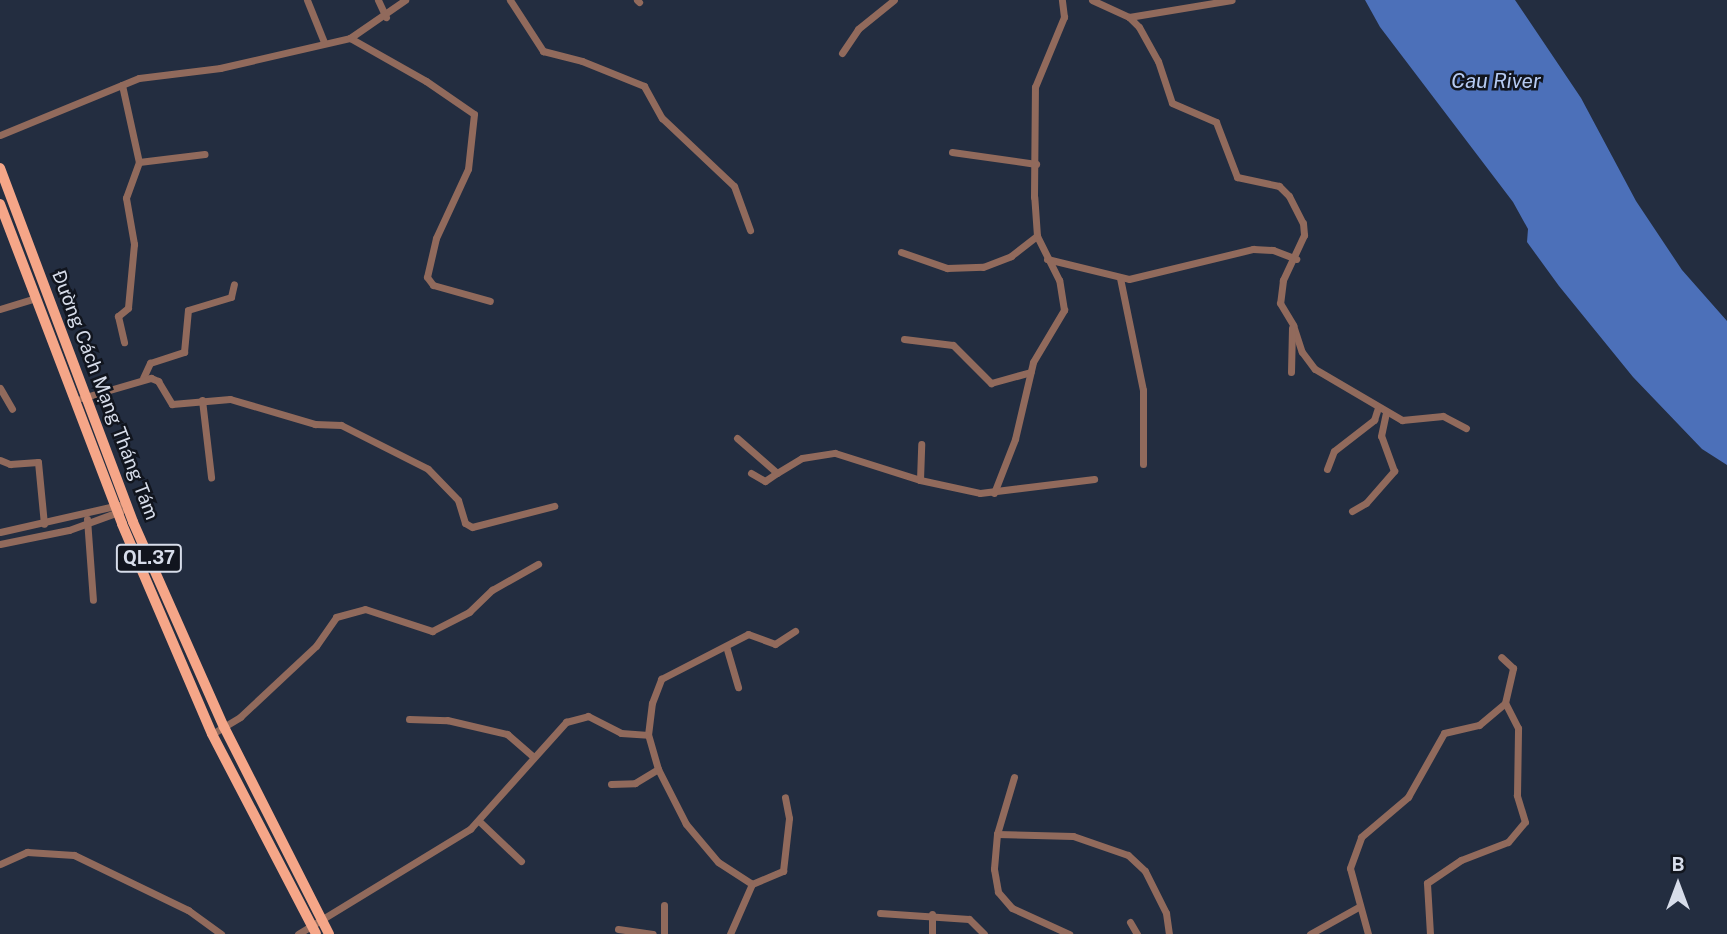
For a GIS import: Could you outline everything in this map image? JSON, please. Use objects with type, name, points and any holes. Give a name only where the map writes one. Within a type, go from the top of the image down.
[{"type":"main road","name":"Đường Cách Mạng Tháng Tám","points":[[0,168],[87,396],[122,507],[176,650],[212,734],[317,926],[329,934]]},
{"type":"main road","name":"Đường Cách Mạng Tháng Tám","points":[[0,204],[75,400],[317,926]]},
{"type":"main road","points":[[176,650],[188,645]]},
{"type":"street","points":[[307,0],[324,43]]},
{"type":"street","points":[[378,0],[386,17]]},
{"type":"street","points":[[0,135],[122,85],[162,72],[220,68],[349,38],[386,17],[405,0]]},
{"type":"street","points":[[510,0],[543,51],[582,61],[644,86],[662,118],[734,186],[750,230]]},
{"type":"street","points":[[842,53],[858,29],[894,0]]},
{"type":"street","points":[[994,493],[1015,439],[1031,372],[1064,310],[1059,280],[1037,236],[1035,87],[1064,17],[1062,0]]},
{"type":"street","points":[[1092,0],[1129,17],[1158,61],[1172,103],[1218,125],[1237,177],[1279,186],[1289,196],[1304,229],[1296,259],[1279,296],[1282,310],[1293,324],[1302,352],[1315,369],[1386,413],[1408,421],[1443,416],[1466,428]]},
{"type":"street","points":[[1129,17],[1232,0]]},
{"type":"street","points":[[349,38],[426,81],[474,114],[468,169],[436,238],[427,277],[433,285],[489,302]]},
{"type":"street","points":[[122,85],[139,162],[126,198],[134,244],[126,292],[128,308],[118,316],[124,342]]},
{"type":"street","points":[[952,152],[1036,164]]},
{"type":"street","points":[[139,162],[205,154]]},
{"type":"street","points":[[901,252],[947,268],[974,268],[1011,256],[1037,236]]},
{"type":"street","points":[[1047,260],[1120,278],[1253,249],[1273,250],[1296,259]]},
{"type":"street","points":[[1120,278],[1143,390],[1143,464]]},
{"type":"street","points":[[143,377],[150,363],[184,352],[188,310],[231,297],[233,284]]},
{"type":"street","points":[[0,309],[36,298]]},
{"type":"street","points":[[1292,372],[1293,324]]},
{"type":"street","points":[[904,339],[953,345],[991,383],[1031,372]]},
{"type":"street","points":[[75,400],[143,377],[158,381],[172,404],[230,398],[315,424],[356,430],[377,447],[428,469],[458,500],[465,523],[471,527],[554,506]]},
{"type":"street","points":[[0,388],[12,409]]},
{"type":"street","points":[[202,400],[211,477]]},
{"type":"street","points":[[1326,469],[1334,451],[1374,420],[1378,408]]},
{"type":"street","points":[[1352,511],[1366,503],[1394,471],[1381,436],[1386,413]]},
{"type":"street","points":[[737,438],[777,473]]},
{"type":"street","points":[[920,480],[921,444]]},
{"type":"street","points":[[751,473],[765,481],[802,458],[835,453],[920,480],[994,493],[1094,479]]},
{"type":"street","points":[[0,460],[10,464],[38,462],[44,524]]},
{"type":"street","points":[[0,544],[86,521],[122,507]]},
{"type":"street","points":[[0,532],[44,524],[86,521]]},
{"type":"street","points":[[86,521],[93,600]]},
{"type":"street","points":[[212,734],[224,727],[316,646],[336,618],[365,609],[432,631],[469,612],[492,590],[538,564]]},
{"type":"street","points":[[752,884],[725,868],[702,845],[658,769],[648,734],[661,679],[752,634],[775,645],[794,631]]},
{"type":"street","points":[[726,646],[737,687]]},
{"type":"street","points":[[1368,934],[1350,868],[1361,837],[1408,797],[1444,733],[1479,725],[1505,703],[1513,668],[1501,657]]},
{"type":"street","points":[[1430,934],[1427,883],[1461,860],[1508,842],[1525,822],[1517,795],[1518,728],[1505,703]]},
{"type":"street","points":[[298,934],[317,926],[479,821],[533,757],[576,718],[598,718],[621,733],[648,734]]},
{"type":"street","points":[[409,719],[447,720],[508,734],[533,757]]},
{"type":"street","points":[[611,784],[635,783],[658,769]]},
{"type":"street","points":[[1014,776],[997,834],[994,869],[1002,899],[1041,924],[1069,934]]},
{"type":"street","points":[[730,934],[752,884],[783,871],[789,818],[785,797]]},
{"type":"street","points":[[479,821],[521,861]]},
{"type":"street","points":[[997,834],[1073,836],[1128,855],[1145,871],[1166,913],[1169,934]]},
{"type":"street","points":[[0,864],[27,852],[74,855],[205,922],[221,934]]},
{"type":"street","points":[[664,905],[664,934]]},
{"type":"street","points":[[1310,934],[1360,905]]},
{"type":"street","points":[[880,913],[932,914],[969,919],[984,934]]},
{"type":"street","points":[[932,914],[932,934]]},
{"type":"street","points":[[205,922],[207,934]]},
{"type":"street","points":[[1130,922],[1137,934]]},
{"type":"street","points":[[618,929],[653,934]]},
{"type":"water","name":"Cau River","points":[[1365,0],[1515,0],[1581,98],[1636,201],[1682,270],[1727,321],[1727,465],[1702,449],[1633,377],[1559,286],[1527,242],[1528,229],[1513,202],[1380,27]]}]
